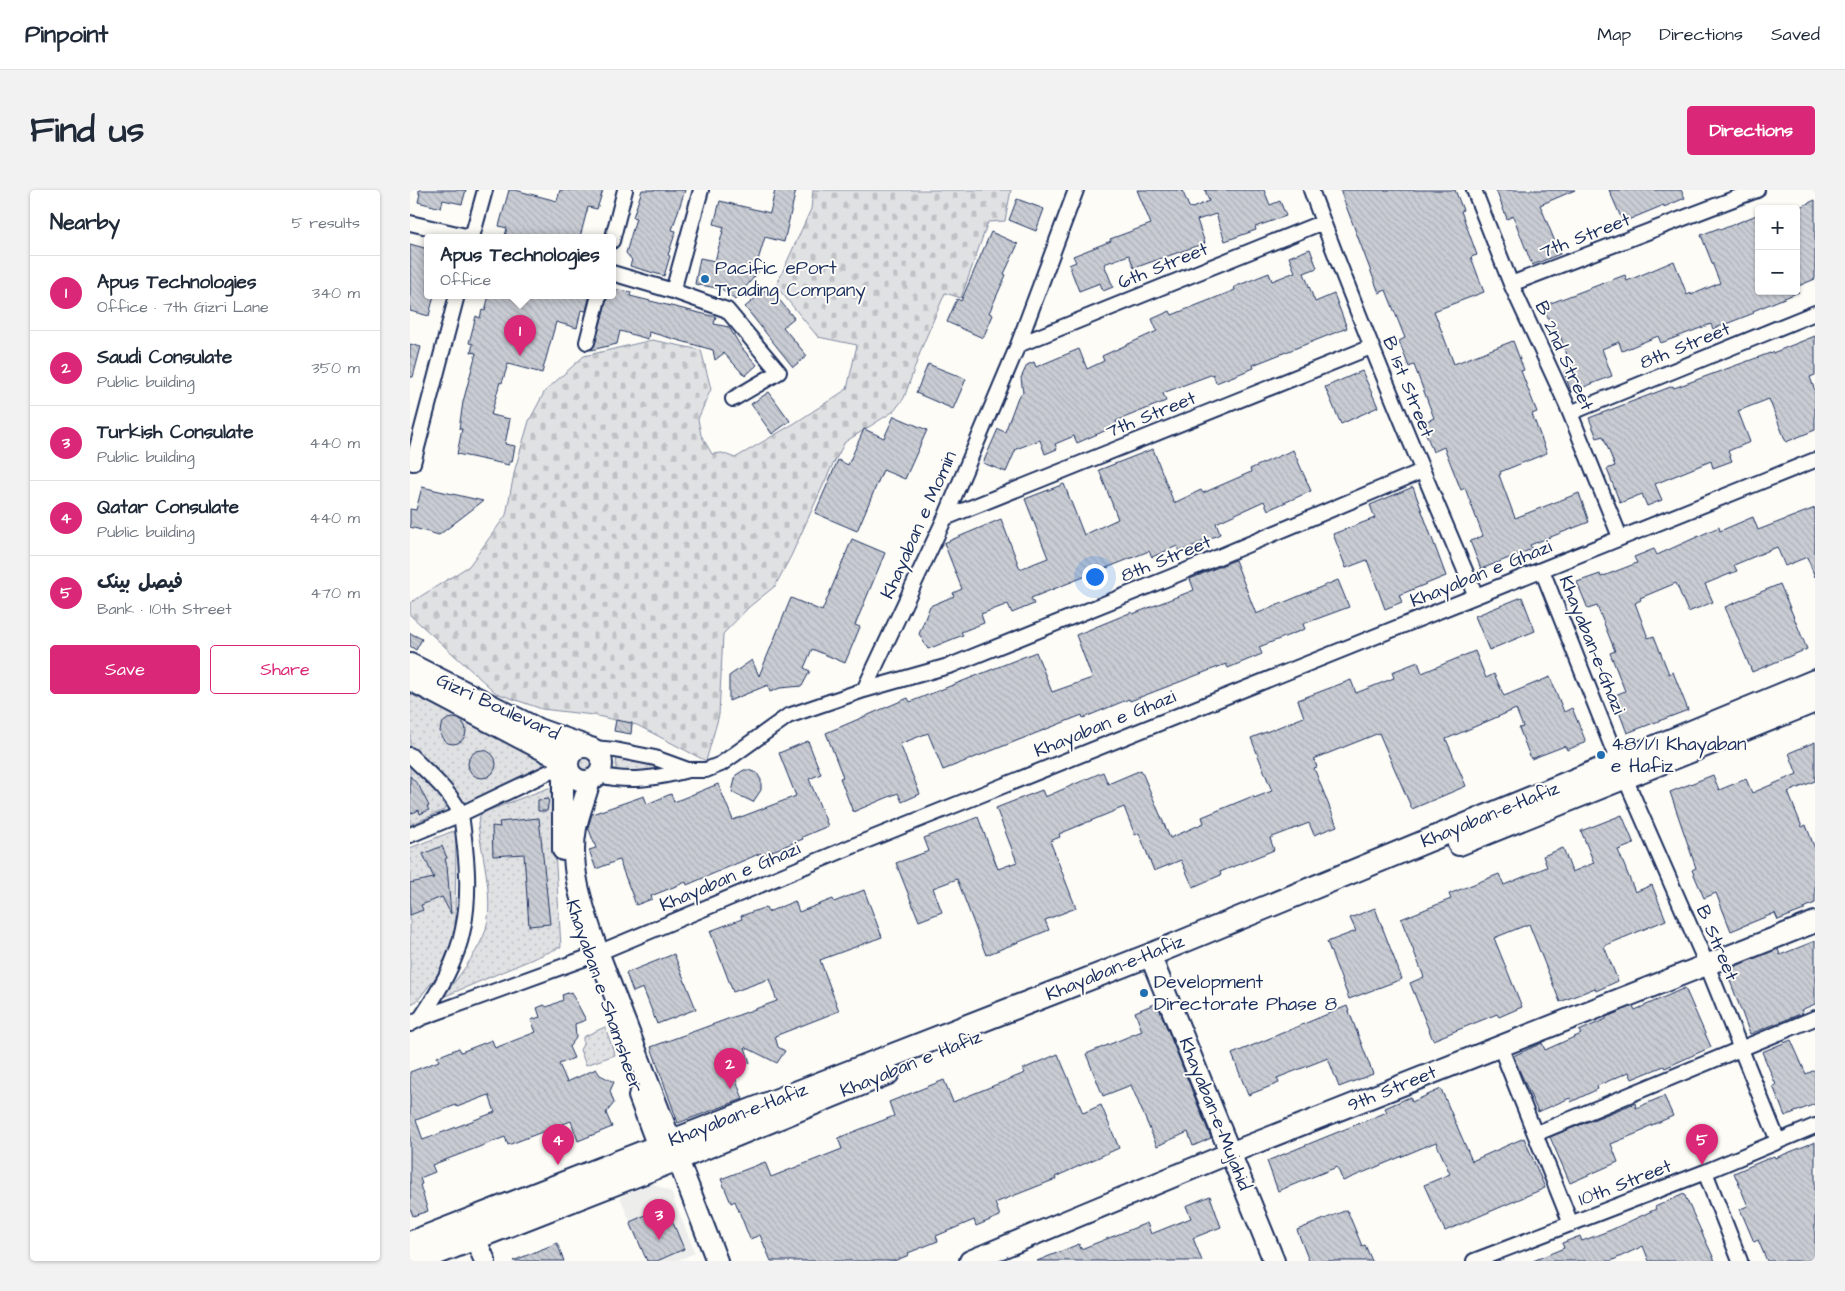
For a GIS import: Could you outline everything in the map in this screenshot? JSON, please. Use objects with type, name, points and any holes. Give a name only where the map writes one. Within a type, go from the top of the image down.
[{"type":"main road","name":"Gizri Boulevard","points":[[410,664],[538,729],[590,747]]},
{"type":"main road","name":"Gizri Boulevard","points":[[410,680],[568,763]]},
{"type":"main road","name":"Khayaban-e-Hafiz","points":[[1153,961],[1343,890],[1621,770],[1815,681]]},
{"type":"main road","name":"Khayaban-e-Hafiz","points":[[1621,770],[1815,701]]},
{"type":"main road","points":[[590,747],[598,752],[602,762],[594,778],[583,781],[570,773],[568,763],[574,750],[590,747]]},
{"type":"main road","name":"Khayaban e Shamsheer","points":[[568,763],[563,779],[565,880],[572,918],[592,955],[668,1152],[717,1261]]},
{"type":"main road","name":"Khayaban e Shamsheer","points":[[592,955],[574,859],[576,828],[594,778]]},
{"type":"main road","name":"9th Street","points":[[970,1261],[1230,1153],[1815,922]]},
{"type":"main road","name":"Khayaban e Hafiz","points":[[416,1261],[475,1238],[668,1152],[1012,1023],[1153,961]]},
{"type":"main road","name":"Khayaban-e-Mujahid","points":[[1153,961],[1274,1261]]},
{"type":"main road","name":"Khayaban-e-Hafiz","points":[[410,1243],[668,1152]]},
{"type":"main road","points":[[475,1238],[485,1261]]},
{"type":"main road","points":[[424,1261],[443,1250]]},
{"type":"street","points":[[472,234],[485,190]]},
{"type":"street","points":[[614,234],[625,190]]},
{"type":"street","points":[[673,291],[701,190]]},
{"type":"street","name":"Khayaban e Momin","points":[[864,690],[945,518],[1018,345],[1076,190]]},
{"type":"street","name":"B 1st Street","points":[[1311,190],[1371,346],[1476,596]]},
{"type":"street","name":"B 2nd Street","points":[[1474,190],[1511,284],[1570,413],[1620,537]]},
{"type":"street","name":"7th Street","points":[[1511,284],[1757,190]]},
{"type":"street","name":"6th Street","points":[[1018,345],[1323,222]]},
{"type":"street","points":[[410,223],[458,234]]},
{"type":"street","points":[[616,274],[673,291],[726,310],[779,372],[733,399]]},
{"type":"street","points":[[413,463],[456,299]]},
{"type":"street","points":[[587,342],[598,299]]},
{"type":"street","name":"8th Street","points":[[1570,413],[1815,314]]},
{"type":"street","name":"7th Street","points":[[945,518],[1371,346]]},
{"type":"street","name":"Khayaban e Ghazi","points":[[416,1021],[592,955],[853,846],[1815,460]]},
{"type":"street","name":"8th Street","points":[[864,690],[952,665],[1172,577],[1422,471]]},
{"type":"street","name":"Khayaban-e-Ghazi","points":[[1542,570],[1621,770]]},
{"type":"street","points":[[594,778],[616,780],[661,778],[688,770],[706,770],[721,764],[788,716],[864,690]]},
{"type":"street","points":[[590,747],[654,758],[688,770]]},
{"type":"street","points":[[410,756],[457,805],[461,814],[467,876],[463,929],[455,955],[444,981],[416,1021]]},
{"type":"street","points":[[410,835],[461,814],[568,763]]},
{"type":"street","name":"B Street","points":[[1621,770],[1707,965],[1778,1141]]},
{"type":"street","points":[[1535,1134],[1815,1018]]},
{"type":"street","points":[[1500,1046],[1571,1224]]},
{"type":"street","name":"10th Street","points":[[1474,1261],[1705,1172],[1815,1126]]},
{"type":"street","points":[[1705,1172],[1740,1261]]},
{"type":"shaded area","points":[[652,1183],[671,1192],[695,1253],[676,1261],[646,1261],[620,1197]]},
{"type":"green space","points":[[813,190],[1011,190],[1005,221],[988,222],[961,298],[945,293],[922,347],[904,398],[894,411],[845,442],[775,586],[749,607],[723,634],[719,715],[706,761],[637,725],[593,715],[542,709],[496,693],[410,615],[410,603],[469,566],[506,515],[515,469],[529,421],[545,391],[584,356],[652,340],[701,350],[711,389],[698,419],[701,435],[712,454],[722,453],[735,458],[795,423],[847,389],[857,345],[818,337],[776,286],[811,209]]},
{"type":"green space","points":[[410,694],[538,754],[546,771],[464,807],[410,747]]},
{"type":"green space","points":[[583,754],[591,754],[597,760],[597,768],[591,774],[583,774],[577,768],[577,760]]},
{"type":"green space","points":[[617,755],[667,770],[615,777]]},
{"type":"green space","points":[[410,765],[436,790],[446,809],[410,825]]},
{"type":"green space","points":[[551,787],[561,947],[443,997],[475,952],[484,935],[487,923],[489,909],[487,880],[478,824],[480,816],[487,811]]},
{"type":"green space","points":[[456,830],[455,934],[438,974],[418,1000],[410,1005],[410,848]]},
{"type":"green space","points":[[605,1027],[615,1055],[586,1065],[580,1050],[583,1044],[583,1037]]},
{"type":"building","points":[[419,190],[466,190],[462,204],[443,200],[441,208],[418,202]]},
{"type":"building","points":[[509,190],[557,201],[560,190],[603,190],[597,209],[588,207],[581,234],[506,234],[507,228],[499,226]]},
{"type":"building","points":[[642,190],[685,190],[672,230],[676,231],[668,255],[670,256],[664,276],[630,266],[632,260],[626,253],[636,218],[633,217]]},
{"type":"building","points":[[775,190],[796,190],[784,242],[765,237],[755,270],[759,271],[735,300],[722,289],[695,284],[700,258],[715,261],[724,227],[714,224],[720,201],[770,213]]},
{"type":"building","points":[[1137,190],[1182,190],[1189,207],[1192,208],[1209,201],[1205,190],[1264,190],[1270,205],[1280,201],[1286,216],[1255,227],[1256,230],[1225,241],[1216,214],[1197,220],[1205,243],[1134,268],[1129,255],[1104,264],[1113,287],[1103,291],[1100,283],[1079,291],[1069,265],[1076,262],[1073,256],[1111,241],[1110,239],[1151,224]]},
{"type":"building","points":[[1340,190],[1455,190],[1477,255],[1471,257],[1484,292],[1434,311],[1454,364],[1513,341],[1524,370],[1521,371],[1537,412],[1532,414],[1547,453],[1500,472],[1501,474],[1499,475],[1515,518],[1579,493],[1589,522],[1530,545],[1532,549],[1481,569],[1470,541],[1483,536],[1465,488],[1461,490],[1444,447],[1433,452],[1422,423],[1434,418],[1414,365],[1409,367],[1399,341],[1405,338],[1386,290],[1379,293]]},
{"type":"building","points":[[1496,190],[1575,190],[1540,205],[1560,254],[1532,265],[1513,216],[1507,219]]},
{"type":"building","points":[[1609,190],[1681,190],[1685,198],[1623,222]]},
{"type":"building","points":[[1017,199],[1044,209],[1036,231],[1009,220]]},
{"type":"building","points":[[1815,200],[1815,279],[1800,285],[1801,209],[1800,207]]},
{"type":"building","points":[[1755,216],[1755,295],[1792,295],[1753,311],[1754,313],[1713,329],[1711,324],[1661,343],[1658,336],[1622,351],[1619,342],[1602,349],[1612,376],[1571,392],[1564,372],[1572,369],[1561,338],[1557,340],[1543,306],[1625,275],[1627,281],[1674,261],[1687,295],[1720,283],[1701,235],[1719,228],[1720,230]]},
{"type":"building","points":[[991,232],[1018,244],[989,313],[993,315],[983,338],[947,322],[957,299],[961,301]]},
{"type":"building","points":[[410,244],[424,248],[424,299],[433,299],[429,316],[410,311]]},
{"type":"building","points":[[1310,249],[1317,268],[1304,273],[1315,302],[1334,294],[1347,328],[1253,365],[1254,368],[1216,383],[1213,374],[1163,393],[1166,401],[1116,421],[1118,425],[1077,443],[1074,436],[1055,444],[1057,449],[1045,454],[1040,440],[1016,449],[1006,472],[983,463],[998,429],[1005,432],[1018,397],[1023,393],[1021,378],[1027,365],[1034,362],[1036,367],[1079,349],[1087,369],[1104,361],[1102,356],[1157,331],[1152,319],[1170,311],[1172,315],[1235,290],[1234,287],[1269,273],[1272,281],[1295,272],[1289,257]]},
{"type":"building","points":[[769,287],[794,318],[783,327],[807,356],[793,367],[745,307]]},
{"type":"building","points":[[616,290],[631,292],[630,296],[716,317],[714,324],[729,327],[741,347],[757,365],[745,376],[724,353],[715,360],[713,350],[649,332],[648,339],[620,331],[617,344],[591,350],[595,344],[607,299],[616,299]]},
{"type":"building","points":[[488,299],[589,299],[586,311],[581,310],[577,328],[556,322],[542,373],[508,364],[502,383],[500,382],[491,415],[510,419],[505,444],[515,446],[512,462],[509,462],[509,465],[457,454],[462,429],[459,429],[463,402],[476,353],[471,352],[473,344],[469,343],[476,316],[480,318],[482,310],[485,311]]},
{"type":"building","points":[[1815,336],[1815,375],[1810,377],[1815,391],[1815,430],[1786,442],[1769,399],[1738,411],[1750,442],[1728,451],[1732,461],[1713,468],[1711,461],[1655,484],[1662,500],[1647,506],[1642,494],[1620,503],[1607,469],[1615,466],[1603,436],[1597,438],[1589,418],[1673,386],[1674,388],[1770,354]]},
{"type":"building","points":[[410,344],[421,347],[413,377],[410,377]]},
{"type":"building","points":[[928,364],[966,379],[953,409],[916,393]]},
{"type":"building","points":[[1362,371],[1378,407],[1341,424],[1325,387]]},
{"type":"building","points":[[769,392],[790,421],[772,434],[751,404]]},
{"type":"building","points":[[894,416],[927,430],[905,479],[883,470],[857,531],[815,513],[838,460],[848,465],[864,429],[884,438]]},
{"type":"building","points":[[1153,449],[1174,503],[1201,490],[1203,493],[1251,472],[1250,469],[1293,450],[1311,491],[1268,510],[1264,501],[1216,523],[1220,534],[1179,552],[1177,546],[1152,557],[1149,551],[1031,598],[1034,604],[1012,613],[1008,604],[981,614],[984,623],[961,632],[963,635],[928,649],[919,634],[930,606],[954,596],[953,593],[962,589],[944,543],[1001,519],[1020,569],[1048,558],[1025,499],[1064,484],[1084,535],[1118,519],[1099,470]]},
{"type":"building","points":[[422,487],[483,501],[439,535],[410,527],[410,509],[416,510]]},
{"type":"building","points":[[1413,487],[1446,576],[1399,595],[1402,602],[1385,609],[1367,560],[1346,568],[1333,534],[1375,518],[1370,505]]},
{"type":"building","points":[[1815,508],[1815,577],[1807,557],[1785,566],[1777,547],[1734,565],[1737,571],[1705,584],[1713,602],[1688,612],[1676,583],[1640,598],[1641,600],[1635,603],[1648,638],[1654,636],[1669,674],[1673,672],[1688,710],[1627,733],[1613,696],[1625,691],[1610,653],[1615,651],[1597,606],[1588,609],[1577,582],[1600,574],[1601,577],[1637,563],[1634,557],[1654,549],[1657,555],[1719,527],[1720,531],[1753,517],[1758,530]]},
{"type":"building","points":[[852,539],[885,553],[855,625],[860,627],[845,663],[812,649],[804,668],[810,671],[802,686],[780,688],[770,692],[768,685],[729,701],[729,676],[752,660],[759,676],[791,598],[822,611]]},
{"type":"building","points":[[1235,560],[1256,614],[1338,580],[1349,607],[1303,624],[1305,629],[1259,647],[1262,654],[1228,668],[1226,664],[1130,701],[1129,699],[1083,718],[1082,715],[943,770],[928,733],[900,744],[920,794],[902,802],[898,793],[853,812],[840,778],[843,777],[826,733],[908,698],[910,702],[1036,652],[1052,692],[1092,678],[1076,635],[1132,612],[1133,614],[1194,590],[1190,579]]},
{"type":"building","points":[[1780,584],[1807,649],[1752,672],[1725,607]]},
{"type":"building","points":[[1522,597],[1535,631],[1489,650],[1475,616]]},
{"type":"building","points":[[410,633],[422,639],[416,650],[410,646]]},
{"type":"building","points":[[1475,651],[1486,678],[1494,674],[1504,696],[1550,677],[1564,712],[1572,708],[1586,742],[1567,750],[1565,746],[1531,759],[1519,728],[1523,727],[1516,709],[1446,739],[1466,786],[1412,809],[1379,733],[1314,759],[1317,767],[1314,768],[1337,826],[1314,835],[1309,823],[1270,838],[1274,850],[1220,872],[1221,875],[1193,887],[1181,860],[1154,871],[1139,833],[1135,835],[1124,807],[1059,834],[1060,837],[1050,841],[1076,908],[1045,920],[1049,930],[986,955],[957,879],[933,888],[942,912],[919,921],[896,863],[929,851],[924,838],[978,817],[998,869],[1017,862],[996,808],[1042,790],[1045,797],[1103,772],[1108,784],[1141,770],[1170,838],[1204,823],[1202,817],[1253,796],[1254,798],[1272,791],[1251,738],[1304,717],[1298,700],[1351,680],[1356,693],[1394,678],[1392,672],[1418,662],[1422,673]]},
{"type":"building","points":[[453,718],[463,721],[466,731],[463,741],[453,744],[443,741],[440,731],[443,721]]},
{"type":"building","points":[[616,720],[632,723],[631,734],[614,731]]},
{"type":"building","points":[[808,741],[821,774],[809,779],[828,826],[802,837],[803,839],[762,855],[761,853],[687,885],[686,882],[651,896],[652,899],[636,905],[619,860],[596,869],[589,850],[596,848],[588,827],[592,814],[644,796],[647,804],[671,794],[674,802],[718,784],[733,820],[796,796],[779,753]]},
{"type":"building","points":[[1815,742],[1815,781],[1788,792],[1802,827],[1806,825],[1815,849],[1815,903],[1804,908],[1804,910],[1778,920],[1775,913],[1731,931],[1716,893],[1704,898],[1692,870],[1696,868],[1670,792],[1713,775],[1719,790],[1746,779],[1752,793],[1797,774],[1789,753]]},
{"type":"building","points":[[482,750],[492,754],[496,764],[492,774],[482,778],[472,774],[468,764],[472,754]]},
{"type":"building","points":[[744,770],[757,773],[761,780],[761,790],[753,802],[732,792],[736,775]]},
{"type":"building","points":[[410,776],[419,786],[429,806],[427,807],[429,810],[420,814],[419,810],[410,814]]},
{"type":"building","points":[[549,799],[547,811],[538,811],[538,800]]},
{"type":"building","points":[[1622,815],[1634,844],[1618,850],[1635,892],[1652,885],[1666,920],[1604,946],[1618,981],[1596,991],[1595,988],[1560,1002],[1529,924],[1494,938],[1522,1007],[1499,1017],[1497,1014],[1433,1040],[1410,983],[1424,977],[1401,919],[1451,899],[1449,894],[1499,874],[1504,885],[1547,867],[1543,856],[1563,848],[1572,872],[1594,863],[1581,831]]},
{"type":"building","points":[[539,818],[550,924],[529,926],[524,854],[493,856],[492,826],[500,827],[499,822]]},
{"type":"building","points":[[442,846],[447,858],[445,859],[451,914],[442,897],[421,905],[423,910],[410,915],[410,883],[434,878],[423,854]]},
{"type":"building","points":[[864,890],[882,937],[820,960],[839,1011],[775,1036],[778,1047],[785,1051],[777,1063],[745,1047],[750,1063],[732,1070],[743,1099],[678,1123],[651,1047],[777,1001],[769,979],[733,992],[710,931],[742,919],[741,916],[766,907],[768,912],[795,901],[799,912],[833,899],[834,902]]},
{"type":"building","points":[[1375,908],[1402,979],[1349,999],[1327,942],[1356,931],[1350,918]]},
{"type":"building","points":[[1815,941],[1815,1004],[1801,1010],[1803,1013],[1750,1034],[1726,970],[1778,949],[1780,955]]},
{"type":"building","points":[[674,954],[696,1009],[657,1024],[643,988],[633,992],[626,973]]},
{"type":"building","points":[[1685,988],[1711,1047],[1665,1068],[1664,1066],[1632,1079],[1629,1072],[1597,1086],[1598,1089],[1571,1102],[1570,1098],[1538,1112],[1513,1056],[1542,1043],[1545,1050],[1581,1034],[1579,1031],[1606,1019],[1606,1017],[1633,1006],[1635,1010]]},
{"type":"building","points":[[571,992],[586,1020],[575,1024],[576,1038],[569,1047],[574,1058],[559,1064],[567,1082],[596,1069],[600,1075],[614,1082],[610,1091],[614,1103],[606,1113],[612,1127],[578,1141],[571,1121],[508,1145],[505,1137],[432,1165],[435,1172],[420,1178],[422,1184],[420,1185],[428,1211],[413,1216],[410,1208],[410,1072],[439,1061],[437,1057],[459,1048],[461,1052],[492,1040],[495,1048],[536,1032],[531,1020],[540,1017],[537,1008],[544,1005],[547,1007],[563,1000],[562,995]],"holes":[[[489,1095],[495,1112],[423,1140],[416,1120]]]},
{"type":"building","points":[[1157,1003],[1211,1138],[1193,1146],[1188,1132],[1157,1146],[1131,1085],[1103,1096],[1086,1054],[1142,1031],[1135,1012]]},
{"type":"building","points":[[1347,1006],[1373,1074],[1339,1087],[1328,1058],[1277,1078],[1279,1083],[1248,1095],[1232,1054]]},
{"type":"building","points":[[1791,1040],[1806,1074],[1815,1070],[1815,1104],[1785,1116],[1773,1086],[1776,1085],[1762,1052]]},
{"type":"building","points":[[1058,1054],[1083,1113],[1101,1105],[1119,1148],[1055,1177],[1056,1179],[995,1203],[1000,1216],[976,1226],[974,1220],[936,1236],[938,1241],[894,1261],[771,1261],[760,1235],[750,1239],[735,1201],[731,1203],[721,1179],[765,1162],[771,1177],[842,1149],[838,1138],[894,1116],[889,1102],[944,1080],[953,1102],[1025,1073],[1023,1069]]},
{"type":"building","points":[[1441,1089],[1472,1161],[1524,1138],[1545,1188],[1445,1231],[1424,1185],[1450,1174],[1436,1142],[1343,1181],[1337,1167],[1278,1191],[1267,1161],[1387,1112],[1385,1108],[1410,1097],[1412,1102]]},
{"type":"building","points":[[1664,1096],[1673,1116],[1611,1144],[1618,1162],[1570,1183],[1550,1137],[1635,1103],[1636,1108]]},
{"type":"building","points":[[1815,1142],[1815,1261],[1767,1261],[1758,1240],[1754,1242],[1740,1209],[1748,1206],[1734,1173],[1774,1156],[1775,1158]]},
{"type":"building","points":[[1684,1194],[1715,1261],[1649,1261],[1643,1246],[1611,1261],[1533,1261],[1564,1248],[1562,1243],[1580,1236],[1582,1241],[1611,1230]]},
{"type":"building","points":[[1210,1196],[1221,1227],[1193,1238],[1202,1261],[1037,1261],[1079,1244],[1081,1249],[1147,1223],[1151,1234],[1191,1218],[1186,1206]]},
{"type":"building","points":[[666,1206],[684,1249],[657,1261],[647,1261],[630,1222]]},
{"type":"building","points":[[1347,1210],[1362,1246],[1365,1245],[1372,1261],[1309,1261],[1297,1230]]},
{"type":"building","points":[[557,1243],[564,1261],[513,1261]]},
{"type":"place","name":"Pacific ePort Trading Company","points":[[705,279]]},
{"type":"place","name":"Apus Technologies","points":[[520,356]]},
{"type":"place","name":"48/1/1 Khayaban e Hafiz","points":[[1601,755]]},
{"type":"place","name":"Development Directorate Phase 8","points":[[1144,993]]},
{"type":"place","name":"Saudi Consulate","points":[[730,1089]]},
{"type":"place","name":"Qatar Consulate","points":[[558,1165]]},
{"type":"place","name":"فیصل بینک","points":[[1702,1165]]},
{"type":"place","name":"Turkish Consulate","points":[[659,1240]]}]
